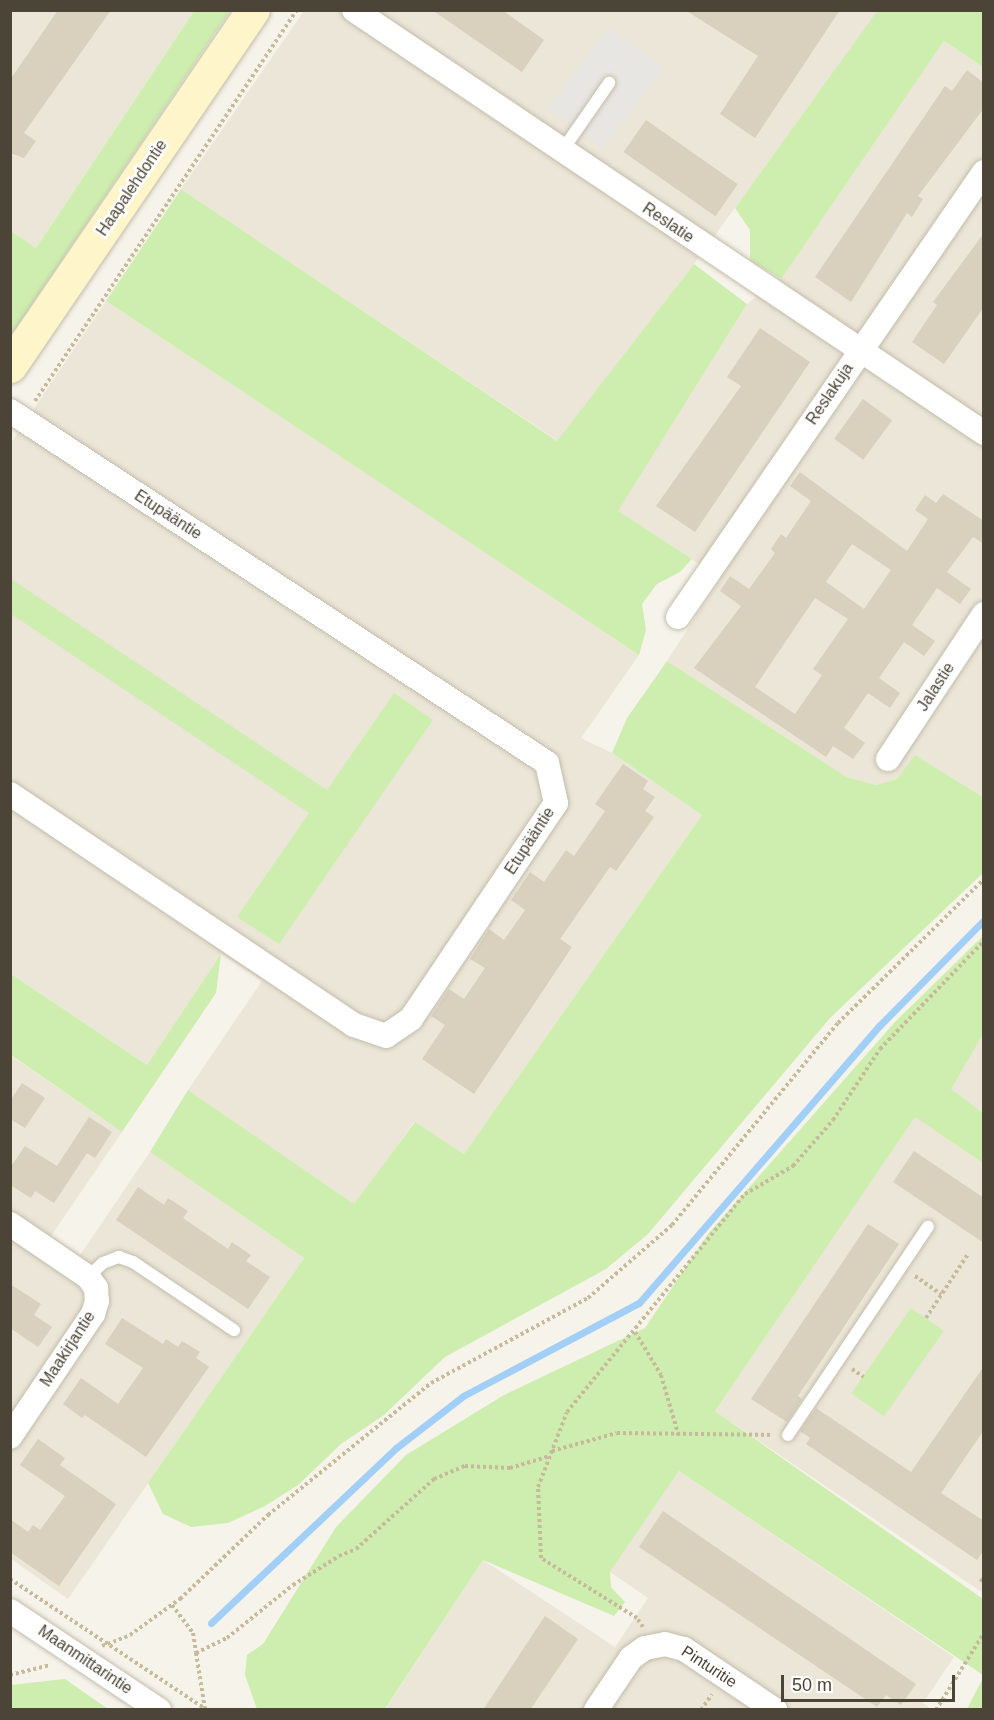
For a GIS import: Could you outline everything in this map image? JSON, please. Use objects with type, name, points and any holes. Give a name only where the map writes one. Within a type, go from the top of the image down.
[{"type":"street","name":"Haapalehdontie","points":[[10,366],[253,10]]},
{"type":"street","name":"Reslatie","points":[[368,15],[562,151],[859,352],[984,433]]},
{"type":"street","name":"Reslakuja","points":[[678,617],[984,172]]},
{"type":"street","name":"Etupääntie","points":[[10,794],[354,1025],[386,1036],[411,1019],[556,803],[547,763],[16,416]]},
{"type":"street","name":"Jalastie","points":[[888,759],[984,614]]},
{"type":"street","points":[[10,1224],[88,1277]]},
{"type":"street","name":"Maakirjantie","points":[[10,1437],[93,1314],[96,1288],[88,1277]]},
{"type":"street","name":"Maanmittarintie","points":[[10,1611],[159,1710]]},
{"type":"street","points":[[596,1710],[631,1658],[655,1645]]},
{"type":"street","name":"Pinturitie","points":[[655,1645],[684,1649],[775,1710]]},
{"type":"lane","points":[[562,151],[609,84]]},
{"type":"lane","points":[[788,1435],[928,1227]]},
{"type":"lane","points":[[88,1277],[103,1263],[118,1257],[133,1262],[234,1330]]},
{"type":"path","points":[[16,416],[297,10]]},
{"type":"path","points":[[108,1642],[130,1635],[172,1605],[268,1515],[431,1383],[588,1298],[672,1225],[838,1023],[984,879]]},
{"type":"path","points":[[655,1645],[637,1618],[541,1558],[538,1487],[567,1412],[745,1194],[793,1166],[833,1120],[880,1049],[984,941]]},
{"type":"path","points":[[926,1318],[968,1254]]},
{"type":"path","points":[[901,1267],[941,1294]]},
{"type":"path","points":[[635,1332],[661,1375],[679,1437]]},
{"type":"path","points":[[196,1653],[227,1638],[293,1585],[339,1556],[356,1550],[434,1479],[465,1466],[510,1468],[617,1433],[679,1437],[788,1435]]},
{"type":"path","points":[[10,1579],[206,1709]]},
{"type":"path","points":[[172,1605],[193,1633],[206,1709]]},
{"type":"path","points":[[936,1710],[984,1633]]},
{"type":"path","points":[[701,1710],[713,1692]]},
{"type":"shaded area","points":[[10,11],[194,11],[36,248],[11,231]]},
{"type":"shaded area","points":[[304,11],[878,11],[694,264],[558,441],[181,189]]},
{"type":"shaded area","points":[[609,27],[663,68],[603,149],[548,108]]},
{"type":"shaded area","points":[[944,41],[983,67],[983,797],[915,755],[898,779],[876,785],[847,777],[667,661],[721,578],[617,511],[747,304],[781,278]]},
{"type":"shaded area","points":[[106,301],[639,655],[581,738],[612,753],[702,815],[464,1154],[414,1122],[355,1205],[188,1090],[262,981],[221,954],[147,1065],[11,974],[11,443]]},
{"type":"shaded area","points":[[983,1034],[983,1113],[950,1089]]},
{"type":"shaded area","points":[[10,1055],[122,1132],[51,1236],[80,1255],[150,1152],[304,1258],[68,1599],[11,1559]]},
{"type":"shaded area","points":[[915,1116],[983,1163],[983,1593],[715,1411]]},
{"type":"shaded area","points":[[679,1471],[954,1657],[923,1703],[931,1709],[385,1710],[483,1560],[615,1647],[648,1598],[610,1572]]},
{"type":"green space","points":[[878,10],[983,11],[983,67],[944,41],[781,279],[750,260],[750,230],[735,208]]},
{"type":"green space","points":[[194,11],[230,11],[11,335],[11,231],[36,248]]},
{"type":"green space","points":[[181,189],[557,441],[694,264],[747,304],[618,511],[692,559],[680,572],[657,584],[642,604],[646,630],[639,655],[106,301]]},
{"type":"green space","points":[[11,579],[327,790],[394,693],[433,720],[279,944],[237,917],[309,813],[11,614]]},
{"type":"green space","points":[[667,661],[847,777],[876,785],[897,779],[915,755],[983,797],[983,873],[830,1018],[648,1234],[606,1269],[445,1357],[384,1415],[341,1444],[298,1485],[265,1506],[228,1523],[191,1527],[163,1514],[148,1483],[304,1258],[150,1152],[188,1090],[354,1204],[415,1122],[464,1154],[702,815],[612,753],[627,718]]},
{"type":"green space","points":[[983,936],[983,1034],[951,1089],[983,1113],[983,1163],[915,1117],[715,1411],[983,1599],[983,1675],[679,1471],[610,1572],[611,1587],[625,1602],[614,1616],[483,1560],[385,1709],[257,1709],[245,1675],[247,1655],[263,1644],[336,1527],[406,1455],[504,1395],[645,1328],[708,1234],[895,1022]]},
{"type":"green space","points":[[221,954],[216,993],[122,1132],[11,1055],[11,974],[147,1065]]},
{"type":"green space","points":[[911,1308],[944,1331],[884,1416],[851,1393]]},
{"type":"green space","points":[[983,1678],[983,1709],[967,1709]]},
{"type":"green space","points":[[65,1679],[108,1709],[11,1709],[11,1685]]},
{"type":"building","points":[[58,10],[111,10],[24,133],[36,141],[24,158],[10,153],[10,80]]},
{"type":"building","points":[[432,10],[502,10],[544,40],[522,72]]},
{"type":"building","points":[[685,10],[840,10],[755,138],[720,114],[758,56]]},
{"type":"building","points":[[967,70],[984,83],[984,108],[918,196],[923,199],[912,217],[907,213],[851,302],[815,277],[945,86],[952,91]]},
{"type":"building","points":[[646,120],[738,184],[715,216],[624,152]]},
{"type":"building","points":[[984,233],[984,307],[944,364],[912,342],[937,305],[933,302]]},
{"type":"building","points":[[760,328],[810,362],[695,532],[656,506],[741,386],[727,377]]},
{"type":"building","points":[[863,399],[892,420],[863,460],[834,439]]},
{"type":"building","points":[[800,472],[907,551],[928,519],[915,510],[925,495],[936,503],[943,494],[984,521],[984,544],[973,537],[947,572],[971,589],[960,604],[937,588],[912,625],[935,641],[924,656],[904,642],[879,678],[900,693],[890,708],[868,693],[844,728],[865,743],[853,759],[833,746],[826,757],[694,668],[741,606],[720,591],[730,576],[749,589],[775,553],[771,549],[781,534],[786,538],[811,501],[790,486]],"holes":[[[852,544],[891,570],[864,609],[826,582]],[[815,598],[848,619],[813,669],[822,675],[795,714],[755,687]]]},
{"type":"building","points":[[623,764],[648,781],[643,789],[655,797],[645,811],[654,817],[616,871],[610,867],[560,939],[572,947],[474,1094],[422,1059],[445,1025],[431,1016],[449,989],[464,999],[485,968],[470,959],[489,929],[504,940],[525,910],[511,900],[530,872],[544,882],[566,850],[574,856],[605,811],[595,804]]},
{"type":"building","points":[[22,1083],[45,1098],[25,1128],[10,1119],[10,1101]]},
{"type":"building","points":[[89,1117],[112,1132],[95,1158],[87,1153],[54,1203],[35,1191],[31,1198],[10,1185],[10,1168],[25,1146],[57,1166]]},
{"type":"building","points":[[914,1151],[984,1198],[984,1243],[893,1182]]},
{"type":"building","points":[[138,1187],[164,1205],[168,1198],[188,1211],[183,1218],[228,1249],[232,1242],[251,1255],[246,1261],[270,1277],[248,1309],[116,1220]]},
{"type":"building","points":[[868,1224],[899,1244],[798,1396],[802,1399],[787,1422],[751,1399]]},
{"type":"building","points":[[10,1284],[41,1304],[34,1315],[52,1327],[38,1347],[10,1328]]},
{"type":"building","points":[[122,1318],[163,1344],[166,1339],[178,1347],[182,1341],[200,1352],[196,1358],[209,1367],[146,1457],[85,1415],[82,1418],[63,1404],[81,1378],[118,1404],[143,1368],[105,1344]]},
{"type":"building","points":[[984,1366],[984,1430],[941,1493],[984,1521],[984,1550],[977,1560],[806,1444],[810,1438],[800,1431],[816,1408],[911,1472]]},
{"type":"building","points":[[38,1439],[65,1458],[60,1465],[116,1504],[59,1586],[10,1552],[10,1519],[28,1532],[33,1525],[40,1530],[65,1496],[20,1465]]},
{"type":"building","points":[[663,1511],[916,1684],[901,1705],[886,1695],[877,1707],[639,1547]]},
{"type":"building","points":[[545,1616],[578,1639],[530,1710],[483,1710]]},
{"type":"waterway","points":[[211,1623],[396,1448],[463,1396],[639,1303],[879,1026],[984,920]]}]
